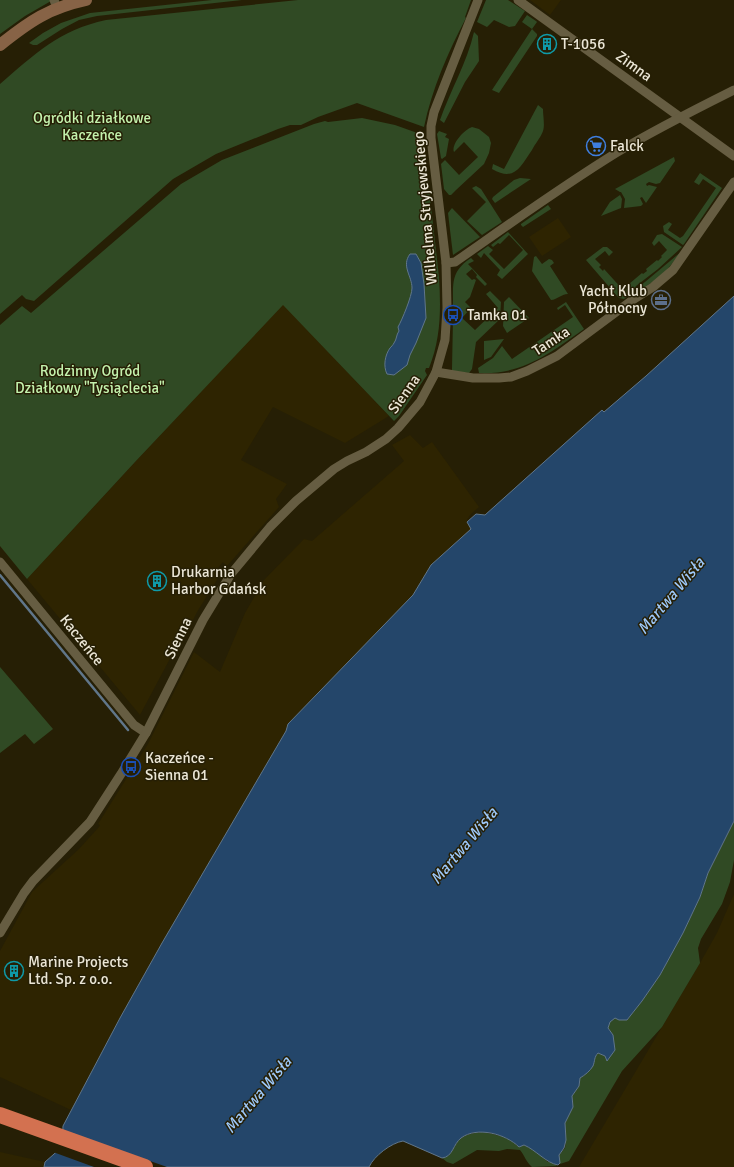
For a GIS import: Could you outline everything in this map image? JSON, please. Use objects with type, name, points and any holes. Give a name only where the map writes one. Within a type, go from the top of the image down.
[{"type":"highway","points":[[0,1115],[25,1129],[116,1167]]},
{"type":"highway","points":[[0,1126],[25,1129],[145,1167]]},
{"type":"street","points":[[0,44],[56,4],[86,0]]},
{"type":"street","name":"Wilhelma Stryjewskiego","points":[[436,372],[445,340],[447,308],[446,263],[431,138],[431,126],[434,112],[478,0]]},
{"type":"street","name":"Zimna","points":[[518,0],[734,156]]},
{"type":"street","points":[[446,263],[455,262],[550,196],[616,153],[734,90]]},
{"type":"street","name":"Tamka","points":[[436,372],[473,378],[511,377],[557,356],[631,301],[653,287],[673,270],[734,182]]},
{"type":"street","name":"Sienna","points":[[0,933],[33,881],[90,822],[146,733],[214,600],[231,574],[283,514],[316,483],[347,460],[366,452],[386,439],[398,428],[420,402],[436,372]]},
{"type":"street","name":"Kaczeńce","points":[[0,562],[134,725],[146,733]]},
{"type":"shaded area","points":[[530,0],[561,0],[550,15]]},
{"type":"shaded area","points":[[558,218],[571,237],[542,256],[529,237]]},
{"type":"shaded area","points":[[283,304],[389,416],[345,443],[273,407],[241,460],[287,484],[276,499],[279,507],[227,566],[223,562],[215,571],[217,580],[197,612],[176,654],[173,653],[140,715],[27,579]]},
{"type":"shaded area","points":[[410,435],[423,448],[432,442],[479,507],[467,520],[471,529],[431,565],[413,595],[288,724],[286,731],[120,1018],[71,1110],[0,1077],[0,951],[32,892],[79,849],[99,827],[100,825],[98,824],[148,744],[194,652],[220,672],[245,613],[264,580],[304,539],[312,541],[404,461],[392,445]]},
{"type":"shaded area","points":[[734,894],[734,1167],[579,1167],[700,963],[717,933]]},
{"type":"shaded area","points":[[0,1152],[45,1162],[44,1167],[0,1167]]},
{"type":"green space","points":[[0,0],[51,1],[25,16],[0,34]]},
{"type":"green space","points":[[212,0],[242,0],[97,16],[79,20],[37,45],[29,43],[61,23],[90,13]]},
{"type":"green space","name":"Ogródki działkowe Kaczeńce","points":[[298,0],[471,0],[465,17],[466,18],[447,57],[436,85],[424,127],[357,103],[318,117],[301,125],[290,125],[278,129],[216,154],[173,179],[34,301],[26,299],[22,295],[0,314],[0,84],[48,44],[89,24],[106,20]]},
{"type":"green space","points":[[486,0],[508,0],[525,11],[515,26],[509,27],[494,20],[487,27],[477,22]]},
{"type":"green space","points":[[527,15],[537,22],[532,29],[522,22]]},
{"type":"green space","points":[[532,29],[537,36],[499,93],[492,90]]},
{"type":"green space","points":[[474,32],[478,36],[479,61],[465,82],[444,123],[440,120],[463,66]]},
{"type":"green space","points":[[538,105],[543,109],[544,129],[524,162],[516,171],[512,173],[500,173],[492,169],[493,164],[504,169]]},
{"type":"green space","name":"Rodzinny Ogród Działkowy \"Tysiąclecia\"","points":[[362,118],[395,125],[423,135],[439,277],[439,323],[433,357],[429,368],[426,368],[425,371],[427,375],[399,416],[394,421],[283,305],[27,579],[0,546],[0,325],[22,306],[31,313],[181,184],[222,160],[314,124],[325,121],[328,122]]},
{"type":"green space","points":[[472,127],[479,129],[489,137],[491,143],[489,153],[484,164],[451,195],[449,195],[444,189],[441,164],[445,160],[459,175],[478,157],[464,142],[454,152],[454,145],[456,141],[465,131]]},
{"type":"green space","points":[[439,131],[447,134],[445,137],[449,139],[446,156],[442,159],[437,134]]},
{"type":"green space","points":[[674,157],[675,161],[660,183],[656,184],[649,182],[646,184],[647,186],[657,187],[646,203],[642,197],[640,198],[643,204],[641,206],[624,208],[625,199],[621,192],[615,189]]},
{"type":"green space","points":[[700,173],[722,188],[683,245],[664,232],[663,226],[669,222],[672,224],[668,230],[680,238],[683,236],[716,188],[703,179],[699,185],[694,182]]},
{"type":"green space","points":[[520,178],[531,179],[495,203],[492,199],[493,197],[514,180]]},
{"type":"green space","points":[[476,186],[481,189],[502,222],[482,235],[467,221],[486,202],[472,188]]},
{"type":"green space","points":[[620,195],[622,199],[621,208],[601,216],[610,202]]},
{"type":"green space","points":[[548,205],[551,209],[523,227],[521,225],[521,224]]},
{"type":"green space","points":[[452,208],[480,237],[453,255],[448,213]]},
{"type":"green space","points":[[508,232],[528,254],[502,279],[497,275],[500,270],[484,253],[481,258],[477,254],[488,246],[493,250],[489,254],[504,269],[523,250],[509,235],[500,244],[498,243],[493,247],[491,245]]},
{"type":"green space","points":[[662,234],[682,247],[658,269],[636,286],[635,291],[624,299],[617,296],[586,260],[603,247],[607,247],[613,252],[609,256],[605,251],[595,259],[601,265],[599,267],[603,271],[604,269],[624,291],[630,286],[629,284],[642,273],[643,274],[647,271],[646,269],[657,260],[658,261],[667,250],[659,241],[654,246],[652,243],[657,235]]},
{"type":"green space","points":[[682,251],[663,275],[639,291],[639,287]]},
{"type":"green space","points":[[536,256],[542,264],[549,259],[552,260],[554,263],[550,266],[568,294],[551,300],[532,271],[534,257]]},
{"type":"green space","points":[[471,258],[474,261],[468,264],[487,284],[485,286],[476,277],[477,275],[472,269],[466,274],[472,280],[476,280],[470,297],[465,302],[471,308],[462,318],[475,330],[498,308],[486,294],[490,291],[501,302],[500,319],[476,342],[472,369],[469,373],[452,371],[453,319],[455,319],[455,312],[453,311],[453,288],[455,275]]},
{"type":"green space","points":[[509,297],[529,318],[507,333],[503,326],[504,302]]},
{"type":"green space","points":[[566,302],[584,329],[535,361],[523,366],[495,373],[479,373],[478,368],[493,358],[502,346],[512,359],[573,317],[565,305],[558,310],[557,308]]},
{"type":"green space","points":[[504,339],[491,357],[484,360],[484,341]]},
{"type":"green space","points":[[0,667],[53,729],[34,744],[25,734],[0,753]]},
{"type":"green space","points":[[734,821],[734,860],[730,882],[722,904],[701,939],[698,948],[700,963],[662,1027],[622,1071],[569,1161],[560,1164],[559,1155],[565,1148],[566,1140],[565,1123],[573,1107],[572,1096],[579,1086],[580,1078],[588,1071],[598,1053],[605,1056],[607,1060],[615,1047],[608,1028],[610,1021],[615,1018],[627,1020],[660,975],[683,933],[700,897],[708,873]]},
{"type":"green space","points":[[482,1132],[506,1138],[519,1147],[523,1145],[531,1148],[548,1162],[552,1162],[557,1166],[532,1167],[520,1150],[507,1149],[499,1151],[477,1150],[453,1164],[442,1158],[451,1153],[461,1138]]},
{"type":"water","points":[[410,254],[416,254],[421,263],[426,318],[407,365],[394,375],[387,374],[385,368],[386,357],[388,351],[396,340],[399,331],[398,327],[412,292],[412,284],[407,267]]},
{"type":"water","name":"Martwa Wisła","points":[[734,296],[734,821],[708,873],[700,897],[683,933],[660,975],[627,1020],[619,1020],[615,1018],[610,1022],[608,1028],[613,1035],[615,1050],[607,1061],[605,1056],[598,1053],[592,1068],[580,1078],[579,1086],[572,1096],[573,1107],[565,1123],[566,1140],[564,1148],[559,1155],[560,1163],[558,1165],[549,1162],[533,1150],[524,1145],[519,1147],[507,1138],[483,1132],[468,1134],[461,1138],[451,1153],[442,1158],[403,1141],[398,1142],[379,1154],[369,1167],[44,1167],[45,1162],[62,1147],[63,1126],[120,1018],[286,731],[288,724],[413,595],[431,565],[471,529],[467,522],[476,514],[485,515],[602,410],[604,412],[646,376]]},
{"type":"pier","points":[[60,1129],[167,1167],[94,1167],[53,1152],[60,1146]]},
{"type":"waterway","points":[[0,575],[128,730]]},
{"type":"place","name":"T-1056","points":[[547,44]]},
{"type":"place","name":"Falck","points":[[596,146]]},
{"type":"place","name":"Yacht Klub Północny","points":[[661,300]]},
{"type":"place","name":"Tamka 01","points":[[453,315]]},
{"type":"place","name":"Drukarnia Harbor Gdańsk","points":[[157,581]]},
{"type":"place","name":"Kaczeńce - Sienna 01","points":[[131,767]]},
{"type":"place","name":"Marine Projects Ltd. Sp. z o.o.","points":[[14,971]]}]
